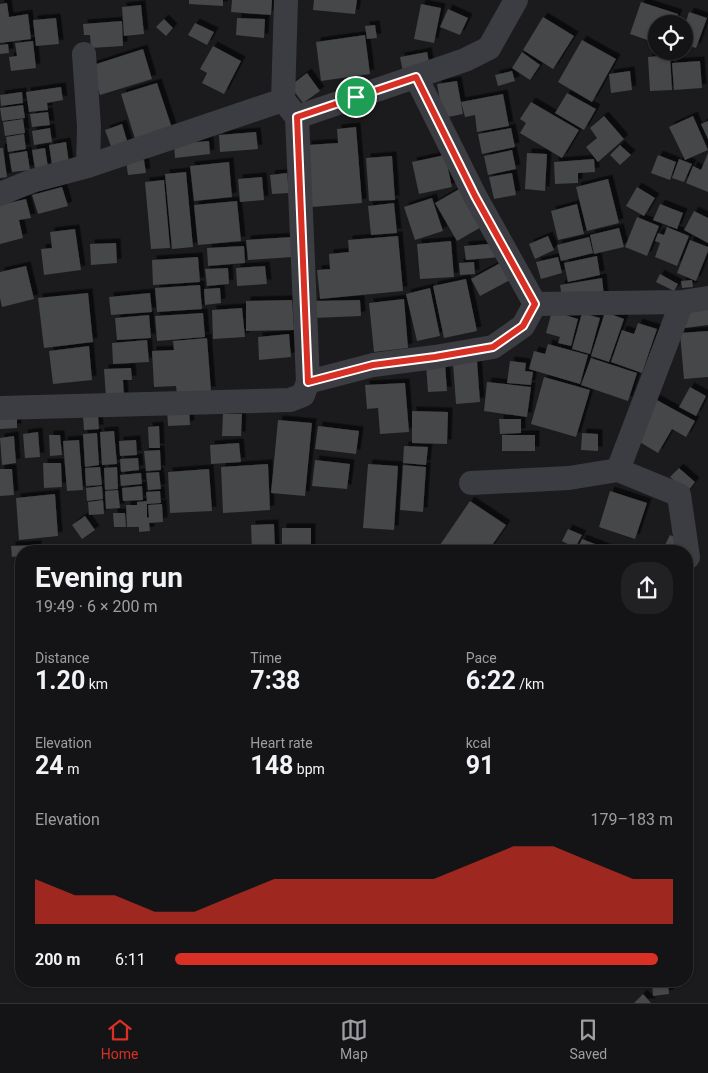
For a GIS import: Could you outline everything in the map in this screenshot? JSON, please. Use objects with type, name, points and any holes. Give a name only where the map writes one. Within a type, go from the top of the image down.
[{"type":"street","points":[[0,408],[290,400],[303,395],[308,382],[290,108],[286,0]]},
{"type":"street","points":[[0,194],[32,181],[290,108],[416,77],[465,60],[488,48],[516,0]]},
{"type":"street","points":[[84,54],[89,127],[88,166]]},
{"type":"street","points":[[416,77],[475,196],[535,304]]},
{"type":"street","points":[[535,304],[682,302],[708,298]]},
{"type":"street","points":[[618,470],[682,302]]},
{"type":"street","points":[[308,382],[373,365],[493,347],[523,326],[535,304]]},
{"type":"street","points":[[471,483],[569,478],[618,470],[680,495],[686,545]]},
{"type":"building","points":[[189,0],[223,0],[223,6],[189,4]]},
{"type":"building","points":[[232,0],[272,0],[271,15],[231,12]]},
{"type":"building","points":[[314,0],[357,0],[355,14],[313,10]]},
{"type":"building","points":[[641,2],[678,14],[648,15],[648,40],[630,34]]},
{"type":"building","points":[[7,3],[9,17],[28,14],[31,39],[0,43],[0,4]]},
{"type":"building","points":[[421,4],[441,8],[434,43],[414,39]]},
{"type":"building","points":[[141,5],[144,34],[124,36],[122,7]]},
{"type":"building","points":[[448,9],[468,18],[460,35],[440,27]]},
{"type":"building","points":[[689,12],[707,18],[696,48],[693,47],[693,15],[688,15]]},
{"type":"building","points":[[543,17],[574,36],[553,69],[523,50]]},
{"type":"building","points":[[56,18],[59,44],[36,46],[33,20]]},
{"type":"building","points":[[237,18],[265,19],[264,38],[236,35]]},
{"type":"building","points":[[164,19],[173,28],[166,36],[156,27]]},
{"type":"building","points":[[122,21],[123,46],[91,48],[90,35],[84,35],[83,24]]},
{"type":"building","points":[[195,23],[214,32],[207,45],[188,35]]},
{"type":"building","points":[[375,25],[377,38],[367,39],[365,26]]},
{"type":"building","points":[[365,35],[370,74],[321,81],[316,42]]},
{"type":"building","points":[[582,40],[616,59],[592,102],[558,82]]},
{"type":"building","points":[[33,41],[36,68],[11,71],[9,57],[17,56],[15,43]]},
{"type":"building","points":[[8,44],[9,53],[0,54],[0,45]]},
{"type":"building","points":[[213,46],[241,61],[224,94],[202,83],[207,73],[200,69]]},
{"type":"building","points":[[143,49],[152,79],[100,95],[90,66]]},
{"type":"building","points":[[427,52],[430,67],[403,72],[400,57]]},
{"type":"building","points":[[522,52],[540,65],[530,80],[512,68]]},
{"type":"building","points":[[648,60],[670,60],[672,90],[650,91]]},
{"type":"building","points":[[700,61],[702,88],[674,90],[672,63]]},
{"type":"building","points":[[512,71],[515,81],[498,86],[495,75]]},
{"type":"building","points":[[630,71],[632,90],[611,93],[609,74]]},
{"type":"building","points":[[307,73],[320,91],[303,103],[290,86]]},
{"type":"building","points":[[457,81],[463,114],[443,118],[437,84]]},
{"type":"building","points":[[157,83],[172,128],[135,139],[121,94]]},
{"type":"building","points":[[61,87],[63,100],[47,103],[48,110],[29,112],[26,92]]},
{"type":"building","points":[[22,92],[23,103],[1,106],[0,95]]},
{"type":"building","points":[[567,93],[596,109],[584,130],[555,113]]},
{"type":"building","points":[[503,94],[509,126],[477,132],[475,115],[465,117],[461,102]]},
{"type":"building","points":[[531,102],[579,130],[562,158],[520,133],[526,123],[520,119]]},
{"type":"building","points":[[23,105],[25,118],[2,121],[0,108]]},
{"type":"building","points":[[48,112],[50,125],[32,127],[30,114]]},
{"type":"building","points":[[604,116],[624,139],[598,162],[586,147],[597,138],[590,128]]},
{"type":"building","points":[[693,116],[708,150],[685,160],[669,127]]},
{"type":"building","points":[[23,119],[25,133],[5,136],[3,122]]},
{"type":"building","points":[[708,121],[708,139],[701,124]]},
{"type":"building","points":[[122,124],[128,144],[112,149],[105,130]]},
{"type":"building","points":[[356,127],[362,203],[312,207],[307,145],[338,143],[337,129]]},
{"type":"building","points":[[50,128],[52,142],[34,145],[32,131]]},
{"type":"building","points":[[511,128],[515,147],[482,154],[478,134]]},
{"type":"building","points":[[256,132],[258,149],[220,152],[219,135]]},
{"type":"building","points":[[24,134],[26,149],[8,152],[6,137]]},
{"type":"building","points":[[209,141],[210,154],[175,158],[174,144]]},
{"type":"building","points":[[66,142],[69,163],[52,165],[49,145]]},
{"type":"building","points":[[620,145],[631,155],[620,165],[610,155]]},
{"type":"building","points":[[0,148],[3,148],[7,177],[0,178]]},
{"type":"building","points":[[45,148],[48,167],[35,169],[32,150]]},
{"type":"building","points":[[512,150],[516,169],[488,175],[484,156]]},
{"type":"building","points":[[27,151],[30,170],[12,172],[9,154]]},
{"type":"building","points":[[527,153],[547,154],[545,191],[525,189]]},
{"type":"building","points":[[708,153],[708,192],[686,183],[693,166],[701,170]]},
{"type":"building","points":[[445,155],[452,187],[419,194],[412,162]]},
{"type":"building","points":[[658,155],[676,162],[670,180],[651,173]]},
{"type":"building","points":[[392,156],[395,200],[369,201],[366,158]]},
{"type":"building","points":[[594,159],[595,172],[578,173],[578,183],[555,184],[554,162]]},
{"type":"building","points":[[679,159],[692,164],[684,182],[672,178]]},
{"type":"building","points":[[144,160],[146,173],[128,175],[126,161]]},
{"type":"building","points":[[229,162],[232,197],[194,201],[190,166]]},
{"type":"building","points":[[186,172],[193,247],[172,249],[165,174]]},
{"type":"building","points":[[287,173],[289,193],[272,194],[270,175]]},
{"type":"building","points":[[512,173],[516,195],[494,199],[489,177]]},
{"type":"building","points":[[262,177],[264,200],[240,202],[238,179]]},
{"type":"building","points":[[608,179],[619,223],[587,231],[576,187]]},
{"type":"building","points":[[164,180],[170,248],[151,249],[145,182]]},
{"type":"building","points":[[62,187],[68,206],[38,214],[32,195]]},
{"type":"building","points":[[637,187],[655,198],[644,216],[626,206]]},
{"type":"building","points":[[461,188],[483,226],[457,241],[435,203]]},
{"type":"building","points":[[432,198],[443,231],[415,240],[404,207]]},
{"type":"building","points":[[26,199],[31,218],[19,220],[23,238],[0,244],[0,205]]},
{"type":"building","points":[[237,201],[241,241],[198,245],[194,205]]},
{"type":"building","points":[[394,203],[397,233],[371,235],[368,206]]},
{"type":"building","points":[[577,204],[584,234],[558,240],[551,211]]},
{"type":"building","points":[[660,204],[683,213],[677,229],[653,220]]},
{"type":"building","points":[[694,211],[708,218],[708,243],[684,230]]},
{"type":"building","points":[[637,217],[659,226],[647,256],[625,247]]},
{"type":"building","points":[[667,227],[689,236],[677,266],[655,257],[660,243],[655,241],[658,233],[664,235]]},
{"type":"building","points":[[619,228],[624,247],[594,254],[590,235]]},
{"type":"building","points":[[75,229],[81,270],[44,275],[41,249],[52,248],[50,232]]},
{"type":"building","points":[[398,236],[403,291],[320,299],[317,270],[330,269],[329,254],[349,252],[348,240]]},
{"type":"building","points":[[548,236],[554,250],[535,259],[529,244]]},
{"type":"building","points":[[292,237],[293,257],[248,260],[246,240]]},
{"type":"building","points":[[589,237],[593,253],[561,261],[557,245]]},
{"type":"building","points":[[690,240],[708,247],[696,281],[677,273]]},
{"type":"building","points":[[451,241],[454,277],[420,279],[417,244]]},
{"type":"building","points":[[116,243],[117,263],[91,265],[90,244]]},
{"type":"building","points":[[500,243],[501,257],[466,260],[464,246]]},
{"type":"building","points":[[244,246],[245,263],[208,266],[207,248]]},
{"type":"building","points":[[597,256],[600,275],[568,282],[564,263]]},
{"type":"building","points":[[198,257],[200,282],[153,285],[152,260]]},
{"type":"building","points":[[558,257],[562,273],[541,279],[536,262]]},
{"type":"building","points":[[474,262],[475,274],[460,275],[459,263]]},
{"type":"building","points":[[502,262],[512,279],[480,296],[471,279]]},
{"type":"building","points":[[26,266],[34,299],[2,307],[0,272]]},
{"type":"building","points":[[265,266],[267,284],[237,286],[236,268]]},
{"type":"building","points":[[228,268],[229,284],[207,286],[205,269]]},
{"type":"building","points":[[660,274],[678,284],[674,291],[656,282]]},
{"type":"building","points":[[602,278],[604,296],[563,303],[560,285]]},
{"type":"building","points":[[466,279],[477,331],[444,338],[433,286]]},
{"type":"building","points":[[692,280],[693,287],[682,288],[681,281]]},
{"type":"building","points":[[200,285],[202,309],[157,312],[155,288]]},
{"type":"building","points":[[220,288],[221,303],[205,305],[204,289]]},
{"type":"building","points":[[430,288],[440,336],[417,341],[406,294]]},
{"type":"building","points":[[88,293],[93,342],[44,348],[38,298]]},
{"type":"building","points":[[150,293],[152,312],[111,315],[109,297]]},
{"type":"building","points":[[404,299],[408,348],[374,352],[369,303]]},
{"type":"building","points":[[292,300],[294,330],[246,331],[246,301]]},
{"type":"building","points":[[360,300],[361,316],[314,318],[314,301]]},
{"type":"building","points":[[242,308],[245,337],[213,339],[212,310]]},
{"type":"building","points":[[708,309],[708,325],[685,328],[684,312]]},
{"type":"building","points":[[552,311],[578,319],[571,346],[558,343],[560,337],[546,333]]},
{"type":"building","points":[[605,312],[624,319],[609,362],[591,356]]},
{"type":"building","points":[[203,313],[205,337],[157,341],[155,316]]},
{"type":"building","points":[[582,313],[600,318],[590,354],[572,349]]},
{"type":"building","points":[[149,315],[151,338],[117,340],[115,318]]},
{"type":"building","points":[[638,323],[657,329],[642,373],[611,362],[622,330],[634,334]]},
{"type":"building","points":[[708,331],[708,377],[684,379],[680,333]]},
{"type":"building","points":[[289,334],[291,357],[259,360],[258,337]]},
{"type":"building","points":[[207,338],[211,391],[177,394],[176,386],[154,387],[152,351],[174,350],[173,341]]},
{"type":"building","points":[[147,340],[149,362],[113,364],[112,343]]},
{"type":"building","points":[[548,344],[588,355],[580,384],[529,369],[534,351],[545,354]]},
{"type":"building","points":[[89,346],[92,380],[53,384],[49,351]]},
{"type":"building","points":[[591,358],[637,373],[628,401],[581,385]]},
{"type":"building","points":[[477,361],[480,402],[456,404],[453,363]]},
{"type":"building","points":[[510,361],[526,363],[525,371],[533,372],[531,385],[507,383]]},
{"type":"building","points":[[445,363],[447,391],[428,392],[426,364]]},
{"type":"building","points":[[131,368],[132,380],[123,380],[124,397],[106,398],[104,369]]},
{"type":"building","points":[[544,377],[590,390],[576,437],[531,424]]},
{"type":"building","points":[[487,382],[531,387],[527,417],[484,411]]},
{"type":"building","points":[[405,383],[409,432],[380,434],[378,408],[367,409],[365,385]]},
{"type":"building","points":[[690,387],[706,396],[696,416],[679,407]]},
{"type":"building","points":[[655,399],[695,421],[686,437],[672,429],[658,453],[633,438]]},
{"type":"building","points":[[189,409],[190,425],[168,426],[167,410]]},
{"type":"building","points":[[412,411],[448,412],[447,444],[412,443]]},
{"type":"building","points":[[223,414],[242,414],[241,436],[222,436]]},
{"type":"building","points":[[17,415],[17,428],[0,429],[0,416]]},
{"type":"building","points":[[98,416],[99,429],[84,430],[83,417]]},
{"type":"building","points":[[499,419],[521,419],[521,433],[500,434]]},
{"type":"building","points":[[278,420],[312,423],[305,496],[271,493]]},
{"type":"building","points":[[159,426],[160,448],[149,448],[148,427]]},
{"type":"building","points":[[318,426],[359,431],[356,454],[315,449]]},
{"type":"building","points":[[114,431],[117,464],[102,465],[100,432]]},
{"type":"building","points":[[38,432],[40,457],[25,458],[23,434]]},
{"type":"building","points":[[97,433],[99,465],[85,467],[83,434]]},
{"type":"building","points":[[582,433],[598,434],[598,451],[581,450]]},
{"type":"building","points":[[49,435],[60,435],[62,455],[50,456]]},
{"type":"building","points":[[502,435],[535,435],[535,451],[502,451]]},
{"type":"building","points":[[14,436],[16,463],[2,465],[0,438]]},
{"type":"building","points":[[79,440],[83,490],[67,491],[63,441]]},
{"type":"building","points":[[136,440],[137,455],[120,456],[119,441]]},
{"type":"building","points":[[239,443],[241,462],[211,464],[210,445]]},
{"type":"building","points":[[404,446],[428,447],[426,465],[403,463]]},
{"type":"building","points":[[160,450],[161,470],[146,471],[144,451]]},
{"type":"building","points":[[138,458],[139,470],[121,472],[120,459]]},
{"type":"building","points":[[315,460],[350,464],[347,489],[312,486]]},
{"type":"building","points":[[43,463],[61,463],[62,487],[44,488]]},
{"type":"building","points":[[268,464],[270,510],[223,513],[221,467]]},
{"type":"building","points":[[368,464],[398,466],[394,530],[363,528]]},
{"type":"building","points":[[403,465],[426,467],[423,512],[400,510]]},
{"type":"building","points":[[100,467],[102,485],[86,486],[85,468]]},
{"type":"building","points":[[117,467],[118,489],[105,490],[104,468]]},
{"type":"building","points":[[679,468],[695,482],[687,492],[670,477]]},
{"type":"building","points":[[0,469],[12,469],[14,495],[0,496]]},
{"type":"building","points":[[209,469],[212,511],[170,513],[168,472]]},
{"type":"building","points":[[159,472],[161,489],[148,490],[146,473]]},
{"type":"building","points":[[141,473],[142,484],[121,486],[120,475]]},
{"type":"building","points":[[102,486],[103,499],[87,501],[86,488]]},
{"type":"building","points":[[142,486],[143,500],[123,501],[122,488]]},
{"type":"building","points":[[118,490],[120,508],[106,509],[105,491]]},
{"type":"building","points":[[160,491],[161,503],[147,504],[147,518],[149,517],[148,505],[162,504],[163,522],[149,523],[150,531],[139,532],[139,527],[127,527],[126,505],[137,505],[137,502],[147,501],[146,492]]},
{"type":"building","points":[[610,491],[647,503],[635,539],[599,527]]},
{"type":"building","points":[[55,494],[58,536],[19,540],[16,498]]},
{"type":"building","points":[[103,500],[104,514],[89,515],[88,502]]},
{"type":"building","points":[[470,501],[506,525],[492,545],[440,545]]},
{"type":"building","points":[[113,513],[125,513],[126,527],[114,527]]},
{"type":"building","points":[[85,516],[95,530],[82,539],[72,525]]},
{"type":"building","points":[[274,524],[275,545],[252,545],[251,525]]},
{"type":"building","points":[[282,528],[311,528],[311,545],[282,545]]},
{"type":"building","points":[[568,529],[582,535],[577,545],[569,545],[562,541]]},
{"type":"building","points":[[670,535],[685,542],[683,545],[665,545]]},
{"type":"building","points":[[582,539],[598,545],[580,545]]},
{"type":"building","points":[[11,546],[15,546],[15,557],[12,557]]},
{"type":"building","points":[[652,987],[668,987],[669,994],[653,996]]},
{"type":"building","points":[[643,994],[651,1003],[634,1003]]},
{"type":"route","points":[[416,77],[475,196],[535,304],[523,326],[493,347],[373,365],[308,382],[297,117],[356,97],[416,77]]}]
